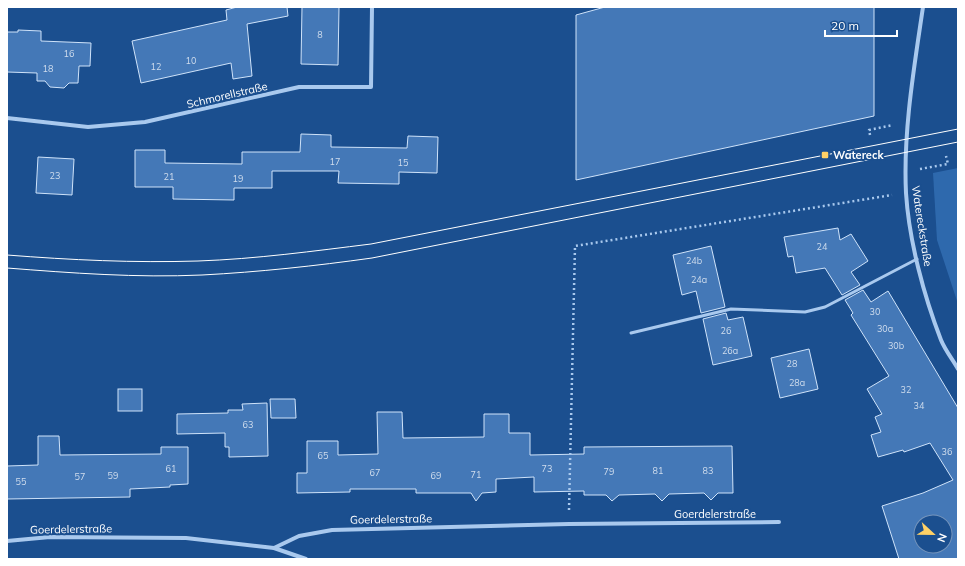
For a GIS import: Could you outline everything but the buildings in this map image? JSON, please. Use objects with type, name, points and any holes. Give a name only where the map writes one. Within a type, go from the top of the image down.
[{"type":"street","name":"Schmorellstraße","points":[[7,118],[88,126],[145,122],[299,87],[371,87],[372,7]]},
{"type":"street","name":"Watereckstraße","points":[[924,7],[909,121],[906,193],[922,280],[942,341],[958,369]]},
{"type":"street","name":"Goerdelerstraße","points":[[7,541],[50,536],[186,538],[274,548],[299,536],[332,530],[569,524],[779,522]]},
{"type":"street","points":[[274,548],[306,559]]},
{"type":"lane","points":[[631,333],[731,309],[805,312],[825,307],[917,259]]},
{"type":"path","points":[[870,135],[869,130],[909,121]]},
{"type":"path","points":[[906,172],[948,164],[946,156]]},
{"type":"path","points":[[569,524],[575,246],[906,193]]},
{"type":"shaded area","points":[[958,168],[958,304],[937,240],[933,173]]},
{"type":"tram line","points":[[7,255],[102,261],[198,261],[263,257],[371,244],[958,129]]},
{"type":"tram line","points":[[7,268],[55,272],[178,276],[223,274],[351,261],[958,142]]},
{"type":"place","name":"Watereck","points":[[825,155]]}]
